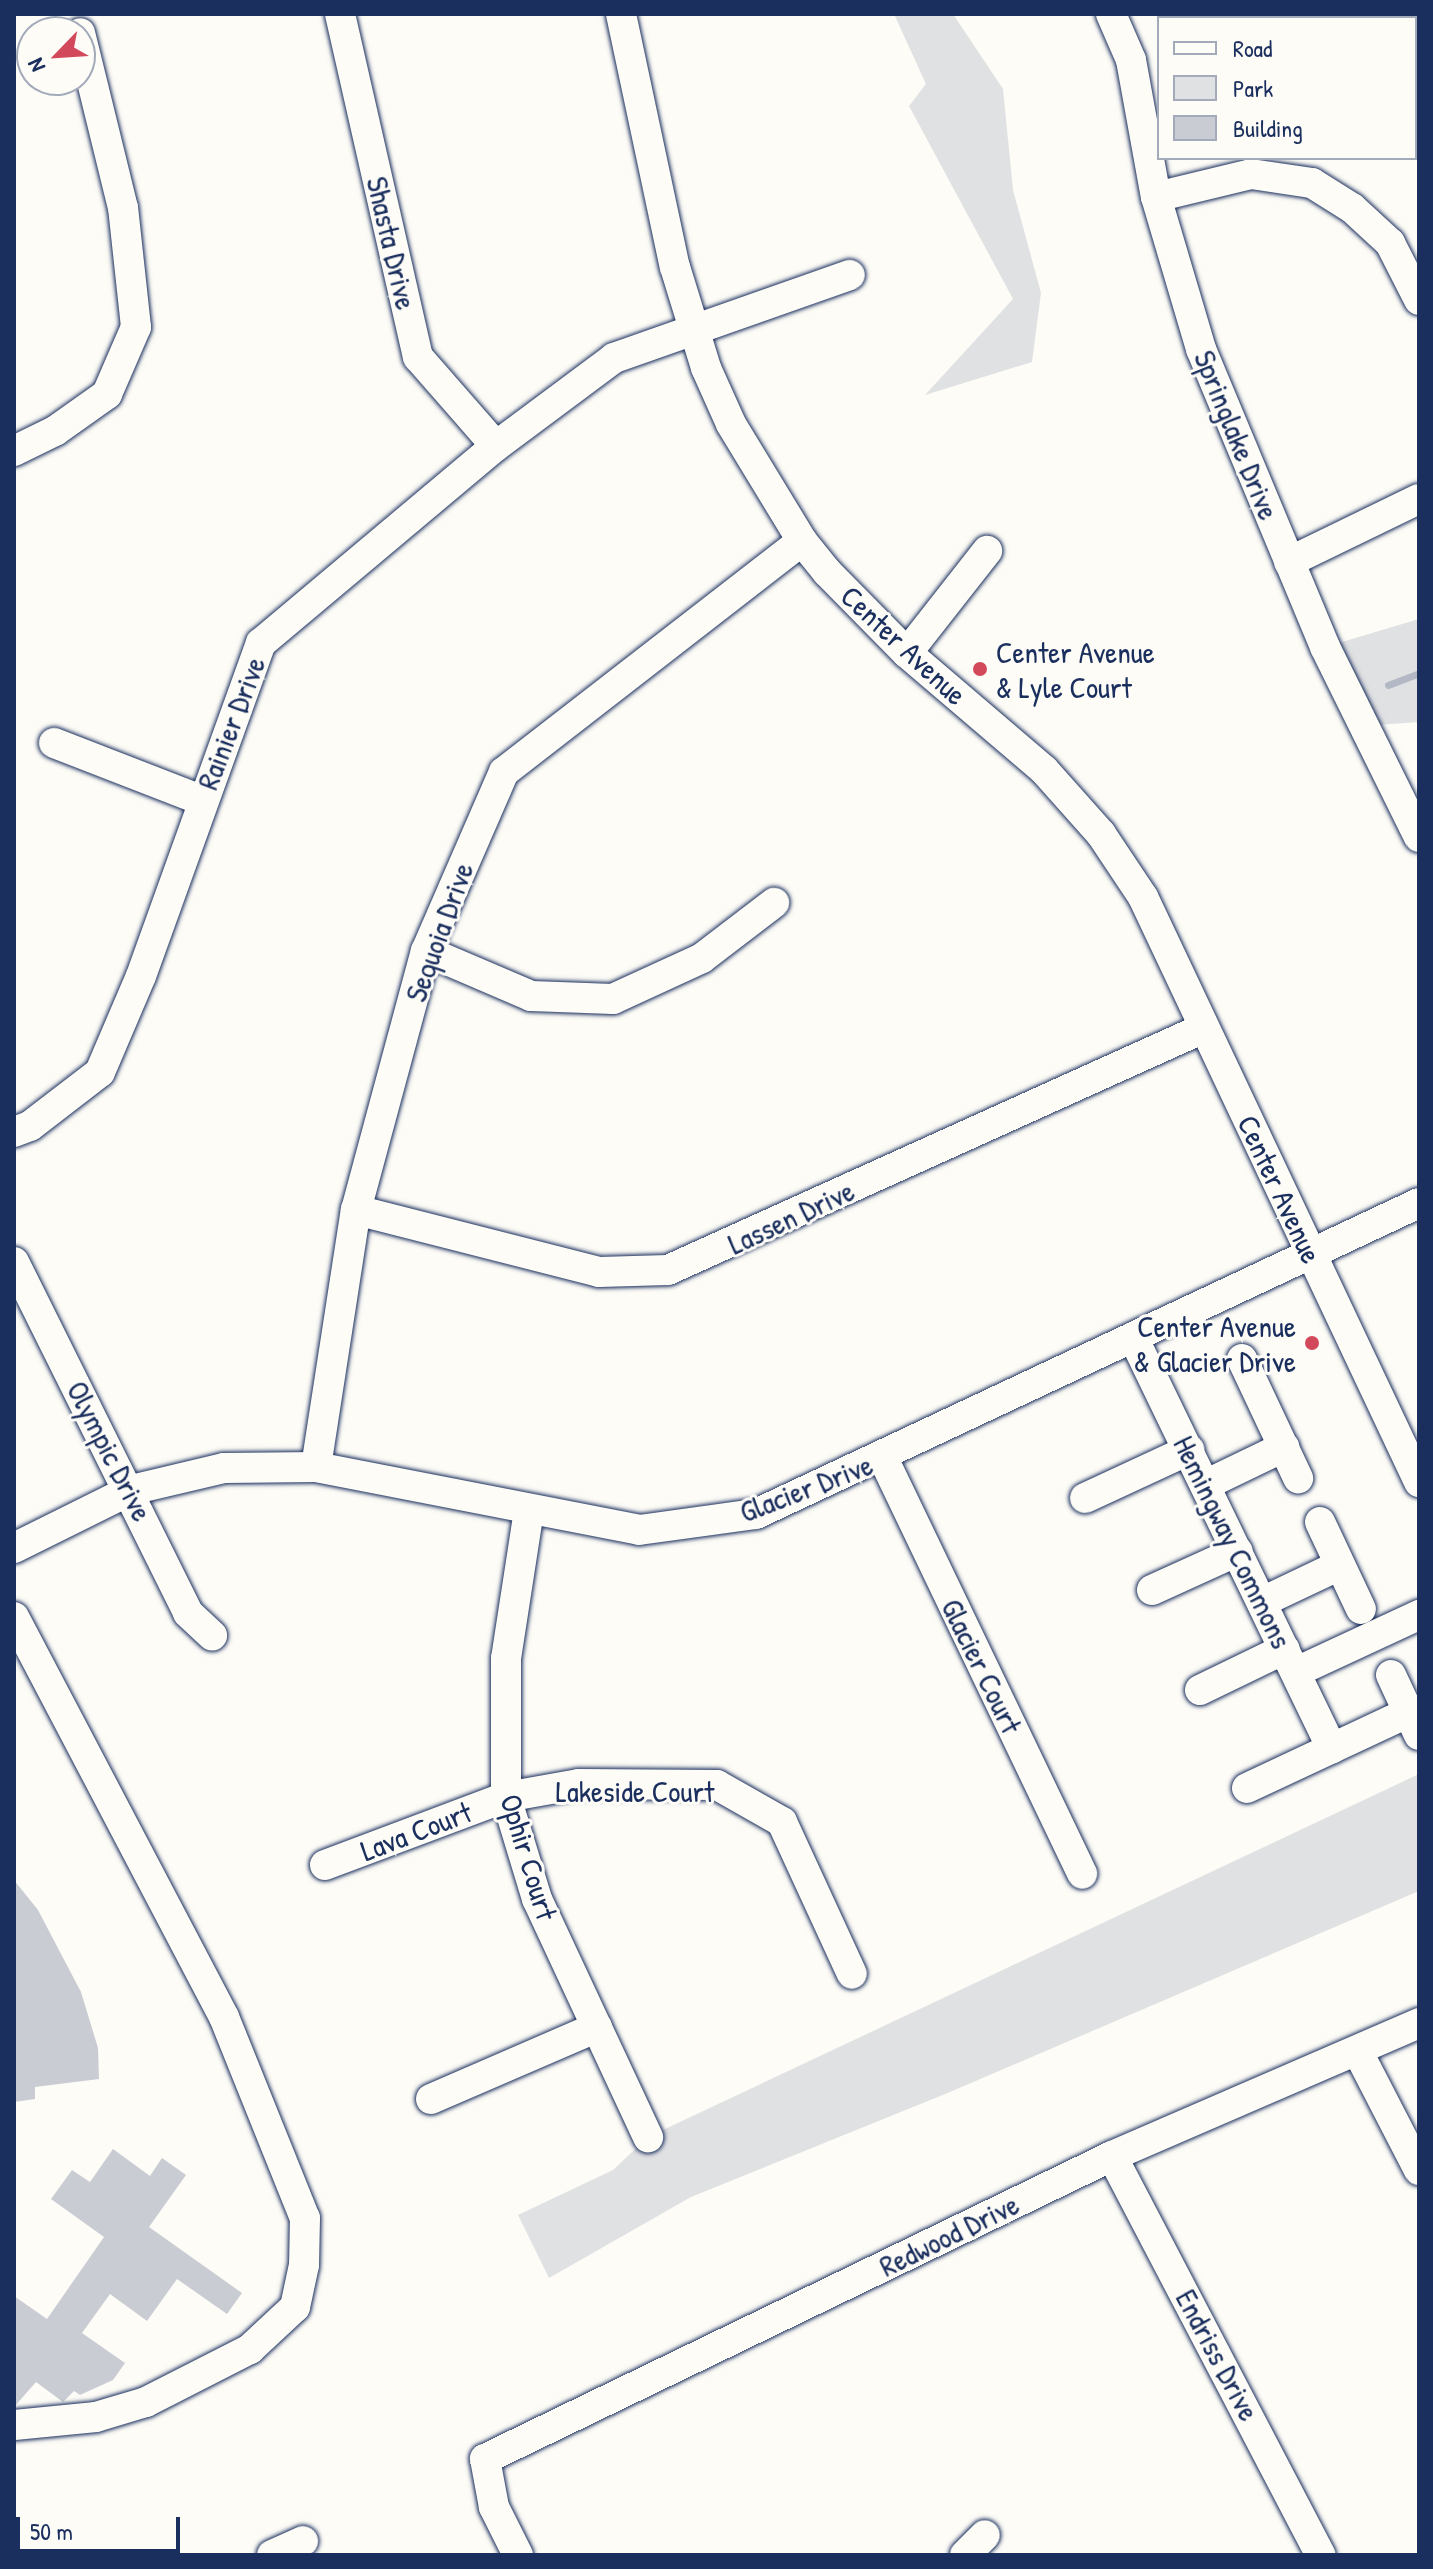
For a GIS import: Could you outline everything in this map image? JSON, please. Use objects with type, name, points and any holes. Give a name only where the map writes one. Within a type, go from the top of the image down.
[{"type":"street","name":"Shasta Drive","points":[[340,14],[418,357],[496,446]]},
{"type":"street","name":"Center Avenue","points":[[621,14],[692,327],[731,424],[802,541],[907,653],[1044,770],[1101,834],[1143,897],[1419,1482]]},
{"type":"street","name":"Springlake Drive","points":[[1111,14],[1131,60],[1156,197],[1201,349],[1289,562],[1419,837]]},
{"type":"street","points":[[14,451],[55,431],[107,394],[136,327],[123,208],[96,96]]},
{"type":"street","points":[[1156,197],[1251,174],[1312,183],[1352,208],[1390,243],[1419,300]]},
{"type":"street","name":"Rainier Drive","points":[[14,1132],[30,1126],[100,1072],[141,976],[201,800],[261,643],[496,446],[614,358],[692,327],[850,275]]},
{"type":"street","points":[[1289,562],[1419,499]]},
{"type":"street","name":"Sequoia Drive","points":[[316,1467],[356,1210],[426,951],[504,772],[802,541]]},
{"type":"street","points":[[907,653],[987,551]]},
{"type":"street","points":[[54,743],[201,800]]},
{"type":"street","points":[[426,951],[531,996],[613,999],[702,958],[774,903]]},
{"type":"street","name":"Lassen Drive","points":[[356,1210],[599,1272],[668,1270],[1204,1028]]},
{"type":"street","name":"Glacier Drive","points":[[14,1548],[131,1490],[224,1468],[316,1467],[639,1530],[756,1514],[883,1458],[1419,1203]]},
{"type":"street","name":"Olympic Drive","points":[[14,1262],[131,1490],[188,1613],[212,1635]]},
{"type":"street","name":"Hemingway Commons","points":[[1133,1337],[1332,1748]]},
{"type":"street","points":[[1242,1359],[1298,1478]]},
{"type":"street","points":[[1205,1485],[1284,1447]]},
{"type":"street","points":[[1085,1498],[1189,1450]]},
{"type":"street","name":"Glacier Court","points":[[883,1458],[1082,1874]]},
{"type":"street","name":"Ophir Court","points":[[529,1510],[506,1658],[506,1797],[537,1899],[648,2137]]},
{"type":"street","points":[[1320,1522],[1361,1609]]},
{"type":"street","points":[[1152,1590],[1238,1551]]},
{"type":"street","points":[[1262,1602],[1340,1565]]},
{"type":"street","points":[[1200,1690],[1419,1615]]},
{"type":"street","points":[[14,1617],[224,2017],[305,2218],[304,2265],[295,2307],[250,2349],[146,2402],[96,2417],[14,2425]]},
{"type":"street","points":[[1247,1788],[1332,1748],[1414,1724],[1391,1675]]},
{"type":"street","name":"Lakeside Court","points":[[506,1797],[579,1784],[717,1785],[782,1822],[852,1974]]},
{"type":"street","name":"Lava Court","points":[[325,1865],[506,1797]]},
{"type":"street","name":"Redwood Drive","points":[[518,2555],[494,2507],[485,2459],[1112,2156],[1419,2023]]},
{"type":"street","points":[[431,2099],[597,2027]]},
{"type":"street","points":[[1358,2052],[1419,2170]]},
{"type":"street","name":"Endriss Drive","points":[[1112,2156],[1321,2555]]},
{"type":"street","points":[[272,2555],[303,2541]]},
{"type":"green space","points":[[894,14],[953,14],[1003,89],[1013,190],[1041,293],[1032,362],[925,395],[1013,299],[909,106],[926,84]]},
{"type":"green space","points":[[1284,14],[1419,14],[1419,108],[1417,16]]},
{"type":"green space","points":[[1419,619],[1419,722],[1363,726],[1325,647]]},
{"type":"green space","points":[[1419,1774],[1419,1891],[950,2092],[691,2197],[549,2278],[518,2215],[613,2170],[648,2137]]},
{"type":"building","points":[[14,1880],[38,1910],[81,1992],[98,2048],[99,2079],[35,2087],[35,2099],[14,2102]]},
{"type":"building","points":[[113,2149],[150,2176],[162,2158],[186,2175],[149,2227],[242,2293],[227,2314],[177,2279],[147,2321],[110,2294],[82,2333],[125,2363],[113,2380],[80,2395],[74,2391],[63,2402],[36,2382],[14,2407],[14,2296],[47,2319],[104,2237],[51,2199],[72,2170],[90,2182]]},
{"type":"waterway","points":[[1388,685],[1419,673]]},
{"type":"place","name":"Center Avenue & Lyle Court","points":[[980,669]]},
{"type":"place","name":"Center Avenue & Glacier Drive","points":[[1312,1343]]}]
